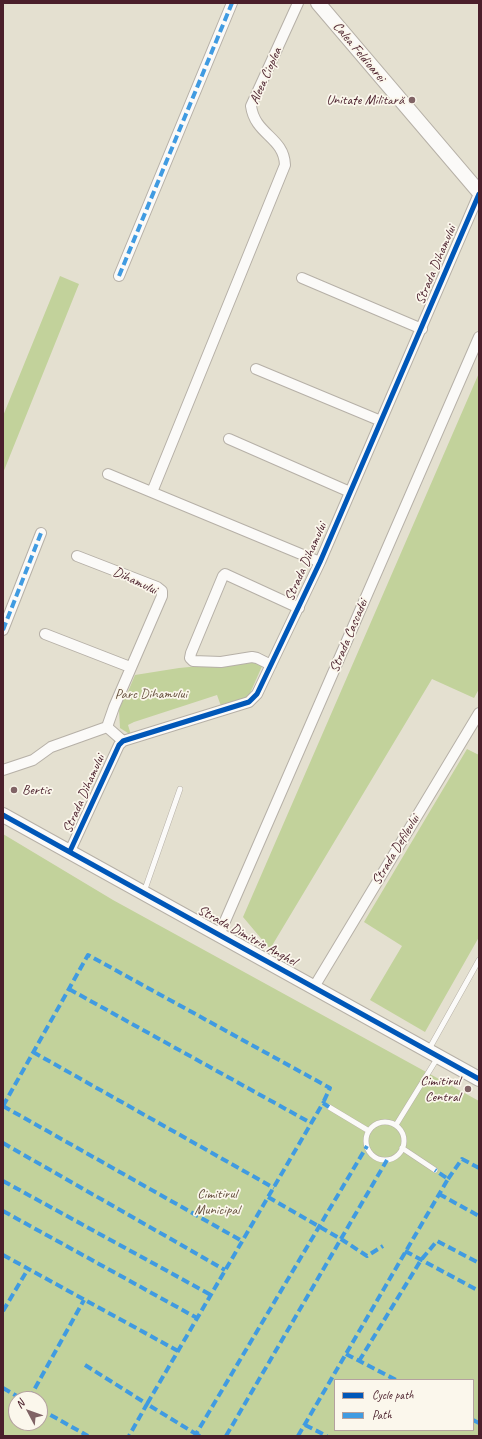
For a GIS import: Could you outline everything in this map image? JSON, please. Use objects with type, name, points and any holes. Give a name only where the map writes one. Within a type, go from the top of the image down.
[{"type":"street","points":[[119,276],[232,3]]},
{"type":"street","name":"Aleea Cioplea","points":[[152,492],[285,165],[285,156],[282,150],[256,122],[252,115],[251,106],[298,3]]},
{"type":"street","name":"Calea Feldioarei","points":[[318,3],[479,193]]},
{"type":"street","name":"Strada Dihamului","points":[[70,852],[119,745],[123,741],[249,702],[257,694],[320,562],[479,193]]},
{"type":"street","points":[[302,278],[422,328]]},
{"type":"street","name":"Strada Cascadei","points":[[219,935],[479,337]]},
{"type":"street","points":[[256,369],[381,421]]},
{"type":"street","points":[[229,439],[350,492]]},
{"type":"street","points":[[108,474],[320,562]]},
{"type":"street","points":[[3,630],[41,533]]},
{"type":"street","name":"Dihamului","points":[[77,556],[157,587],[162,591],[162,596],[130,668],[107,727]]},
{"type":"street","points":[[271,665],[252,657],[214,662],[193,661],[190,658],[223,576],[225,574],[299,608]]},
{"type":"street","points":[[45,634],[130,668]]},
{"type":"street","name":"Strada Defileului","points":[[314,987],[479,713]]},
{"type":"street","points":[[3,770],[33,760],[51,747],[107,727],[123,741]]},
{"type":"street","name":"Strada Dimitrie Anghel","points":[[3,815],[314,987],[433,1055],[479,1079]]},
{"type":"lane","points":[[144,894],[180,789]]},
{"type":"lane","points":[[396,1125],[433,1055],[479,960]]},
{"type":"lane","points":[[329,1108],[369,1131]]},
{"type":"lane","points":[[384,1122],[396,1125],[403,1136],[404,1142],[402,1148],[399,1154],[394,1158],[381,1160],[371,1153],[366,1143],[369,1131],[373,1127],[384,1122]]},
{"type":"lane","points":[[402,1148],[435,1170]]},
{"type":"green space","points":[[60,276],[79,284],[3,473],[3,416]]},
{"type":"green space","points":[[479,373],[479,689],[474,698],[432,679],[270,949],[243,917]]},
{"type":"green space","name":"Parc Dihamului","points":[[239,660],[263,664],[248,698],[221,706],[217,695],[134,722],[128,725],[131,735],[120,728],[120,699],[127,694],[135,675],[179,668],[221,664]]},
{"type":"green space","points":[[467,749],[479,755],[479,937],[425,1032],[370,1000],[402,946],[364,922]]},
{"type":"green space","name":"Cimitirul Municipal","points":[[3,834],[113,900],[479,1101],[479,1436],[3,1436]]},
{"type":"marked path","points":[[119,276],[232,3]]},
{"type":"marked path","points":[[3,630],[41,533]]},
{"type":"marked path","points":[[3,1106],[88,955],[330,1088],[323,1103]]},
{"type":"marked path","points":[[69,989],[311,1123]]},
{"type":"marked path","points":[[33,1052],[274,1188]]},
{"type":"marked path","points":[[195,1436],[196,1434],[147,1404],[323,1103],[329,1107]]},
{"type":"marked path","points":[[3,1106],[242,1241]]},
{"type":"marked path","points":[[3,1143],[225,1270]]},
{"type":"marked path","points":[[200,1436],[196,1434],[367,1146]]},
{"type":"marked path","points":[[448,1179],[462,1159],[479,1168]]},
{"type":"marked path","points":[[226,1436],[387,1160]]},
{"type":"marked path","points":[[298,1436],[448,1179],[435,1170]]},
{"type":"marked path","points":[[3,1181],[211,1295]]},
{"type":"marked path","points":[[439,1194],[479,1216]]},
{"type":"marked path","points":[[268,1197],[341,1239],[367,1256],[383,1246]]},
{"type":"marked path","points":[[3,1211],[197,1318]]},
{"type":"marked path","points":[[359,1361],[421,1260],[437,1241],[479,1263]]},
{"type":"marked path","points":[[405,1251],[479,1291]]},
{"type":"marked path","points":[[3,1255],[178,1351]]},
{"type":"marked path","points":[[3,1311],[28,1269]]},
{"type":"marked path","points":[[33,1391],[84,1300]]},
{"type":"marked path","points":[[346,1354],[394,1379]]},
{"type":"marked path","points":[[85,1365],[147,1404],[129,1436]]},
{"type":"marked path","points":[[3,1388],[8,1391]]},
{"type":"marked path","points":[[48,1414],[88,1436]]},
{"type":"marked path","points":[[474,1420],[479,1423]]},
{"type":"marked path","points":[[305,1425],[327,1436]]},
{"type":"cycle path","points":[[70,851],[119,745],[123,741],[249,702],[257,694],[320,562],[479,194]]},
{"type":"cycle path","points":[[3,815],[479,1079]]},
{"type":"place","name":"Unitate Militară","points":[[412,100]]},
{"type":"place","name":"Bertis","points":[[14,790]]},
{"type":"place","name":"Cimitirul Central","points":[[468,1089]]}]
